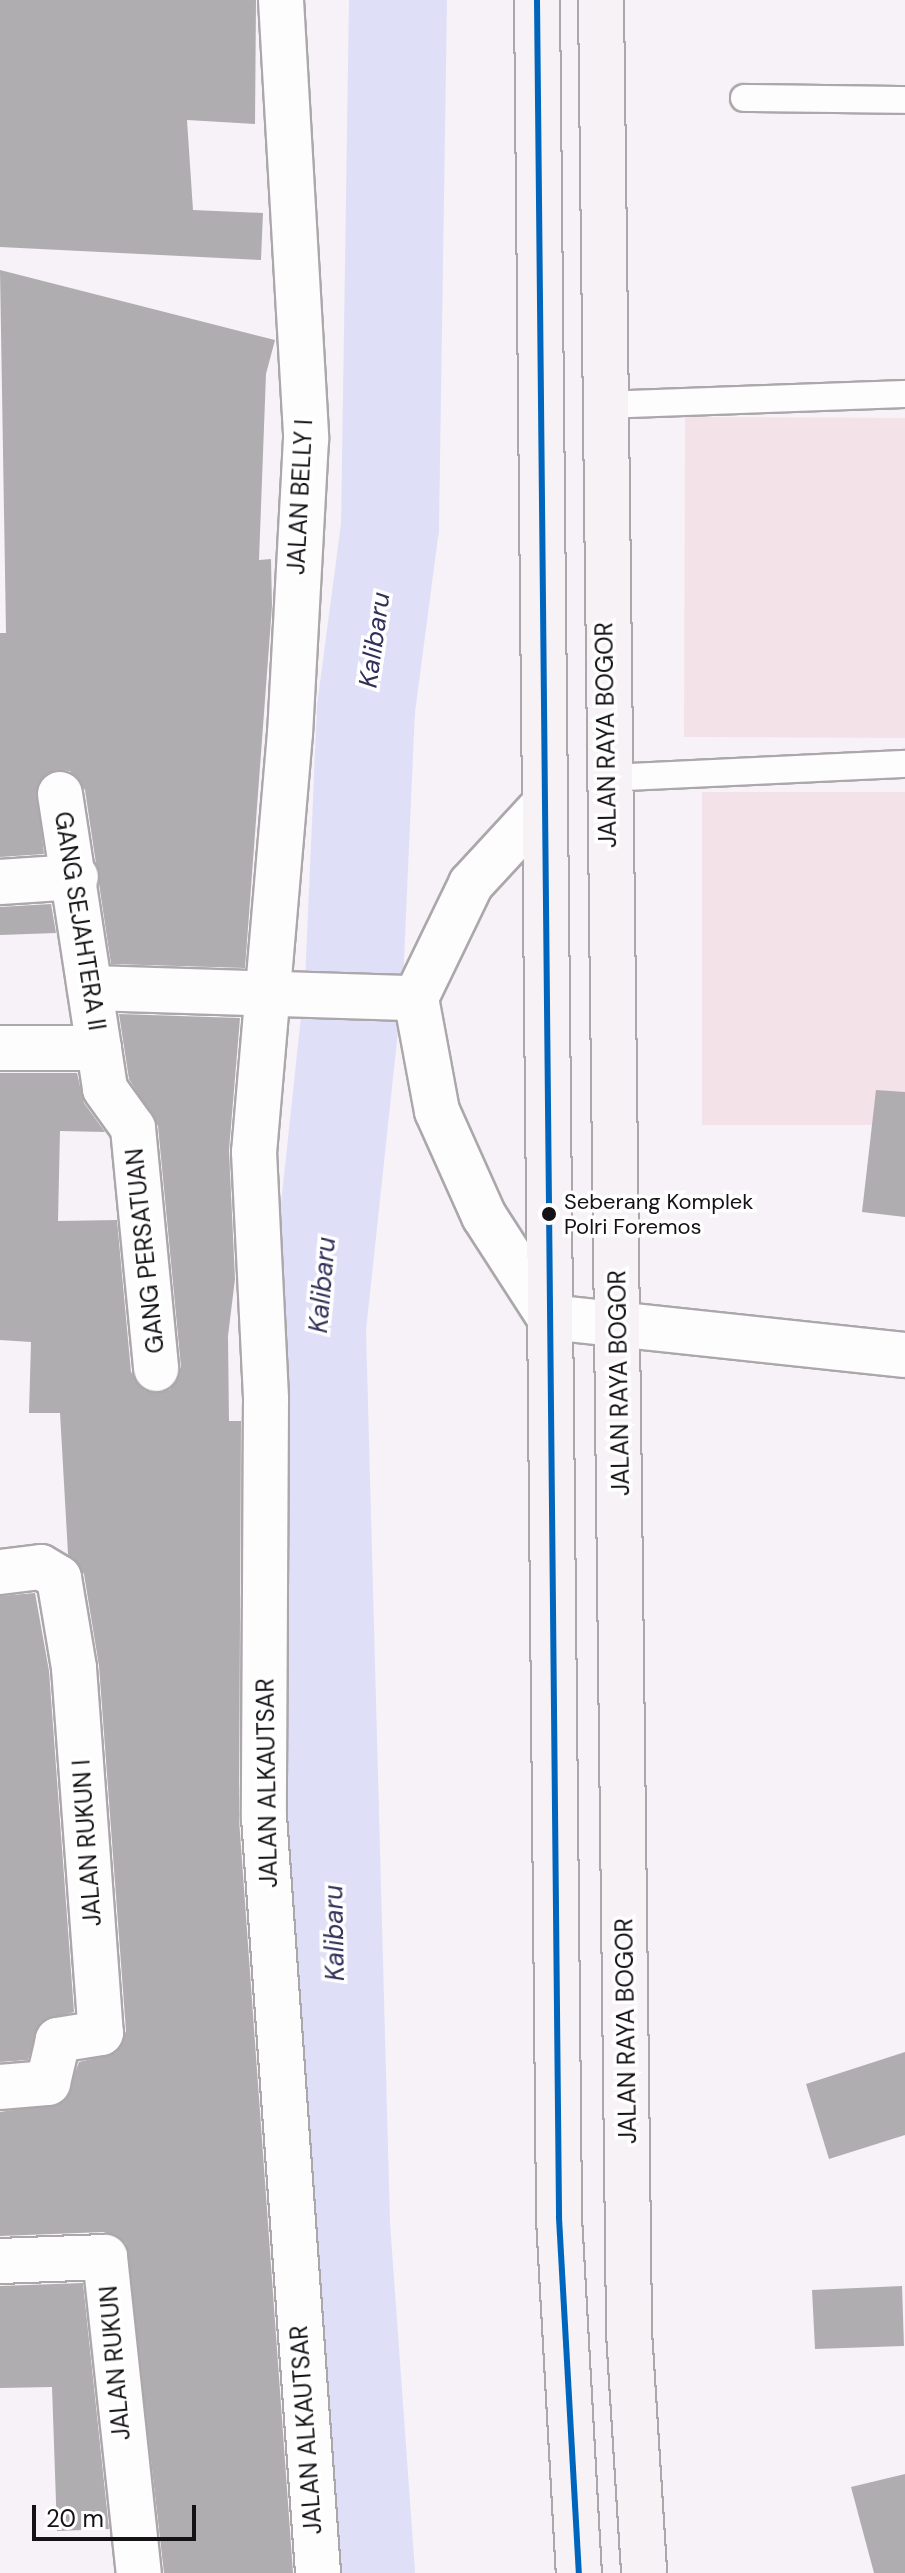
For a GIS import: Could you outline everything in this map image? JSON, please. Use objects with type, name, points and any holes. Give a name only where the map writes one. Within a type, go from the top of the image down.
[{"type":"highway","points":[[537,0],[542,807],[559,2218],[579,2573]]},
{"type":"highway","name":"JALAN RAYA BOGOR","points":[[601,0],[601,405],[619,1323],[629,2332],[644,2573]]},
{"type":"street","name":"JALAN BELLY I","points":[[267,993],[306,439],[281,0]]},
{"type":"street","name":"GANG SEJAHTERA II","points":[[60,794],[76,877],[99,1048]]},
{"type":"street","points":[[542,807],[471,884],[416,998],[437,1111],[484,1216],[549,1317],[905,1355]]},
{"type":"street","points":[[0,882],[76,877]]},
{"type":"street","points":[[90,988],[373,994],[416,998]]},
{"type":"street","name":"JALAN ALKAUTSAR","points":[[267,993],[254,1152],[266,1399],[264,1817],[318,2573]]},
{"type":"street","points":[[0,1048],[99,1048]]},
{"type":"street","name":"GANG PERSATUAN","points":[[99,1048],[105,1089],[133,1128],[156,1369]]},
{"type":"street","name":"JALAN RUKUN I","points":[[0,1572],[41,1567],[59,1578],[74,1668],[101,2033],[58,2040],[48,2083],[0,2087]]},
{"type":"street","name":"JALAN RUKUN","points":[[0,2261],[105,2257],[139,2573]]},
{"type":"lane","points":[[744,98],[905,100]]},
{"type":"lane","points":[[601,405],[800,393],[905,394]]},
{"type":"lane","points":[[607,778],[905,764]]},
{"type":"shaded area","points":[[685,417],[905,418],[905,738],[684,737]]},
{"type":"shaded area","points":[[702,792],[905,792],[905,1125],[702,1125]]},
{"type":"building","points":[[0,0],[256,0],[255,124],[187,120],[193,210],[263,213],[261,260],[0,247]]},
{"type":"building","points":[[0,270],[275,340],[266,374],[259,560],[271,559],[272,606],[245,968],[111,964],[85,790],[70,771],[55,770],[37,786],[44,854],[0,857],[0,633],[6,633]]},
{"type":"building","points":[[51,904],[56,933],[0,935],[0,907]]},
{"type":"building","points":[[119,1014],[240,1018],[229,1150],[235,1279],[228,1336],[229,1421],[241,1421],[239,1819],[293,2573],[164,2573],[126,2243],[104,2232],[0,2236],[0,2112],[64,2102],[79,2062],[116,2053],[126,2031],[99,1666],[84,1574],[68,1554],[60,1413],[29,1413],[31,1342],[0,1340],[0,1073],[77,1073],[84,1103],[105,1132],[60,1131],[58,1221],[117,1220],[131,1372],[145,1391],[170,1390],[181,1367],[158,1126],[129,1079]]},
{"type":"building","points":[[876,1090],[905,1092],[905,1217],[862,1212]]},
{"type":"building","points":[[35,1593],[49,1671],[74,2012],[40,2022],[28,2060],[0,2062],[0,1596]]},
{"type":"building","points":[[905,2052],[905,2135],[829,2159],[806,2084]]},
{"type":"building","points":[[83,2283],[109,2529],[57,2531],[52,2387],[0,2388],[0,2286]]},
{"type":"building","points":[[902,2286],[904,2346],[815,2349],[812,2290]]},
{"type":"building","points":[[905,2474],[905,2573],[874,2573],[851,2487]]},
{"type":"waterway","name":"Kalibaru","points":[[366,2573],[341,2222],[317,1328],[354,983],[366,709],[390,527],[398,0]]},
{"type":"transit line","points":[[537,0],[559,2218],[579,2573]]},
{"type":"place","name":"Seberang Komplek Polri Foremos","points":[[549,1214]]}]
